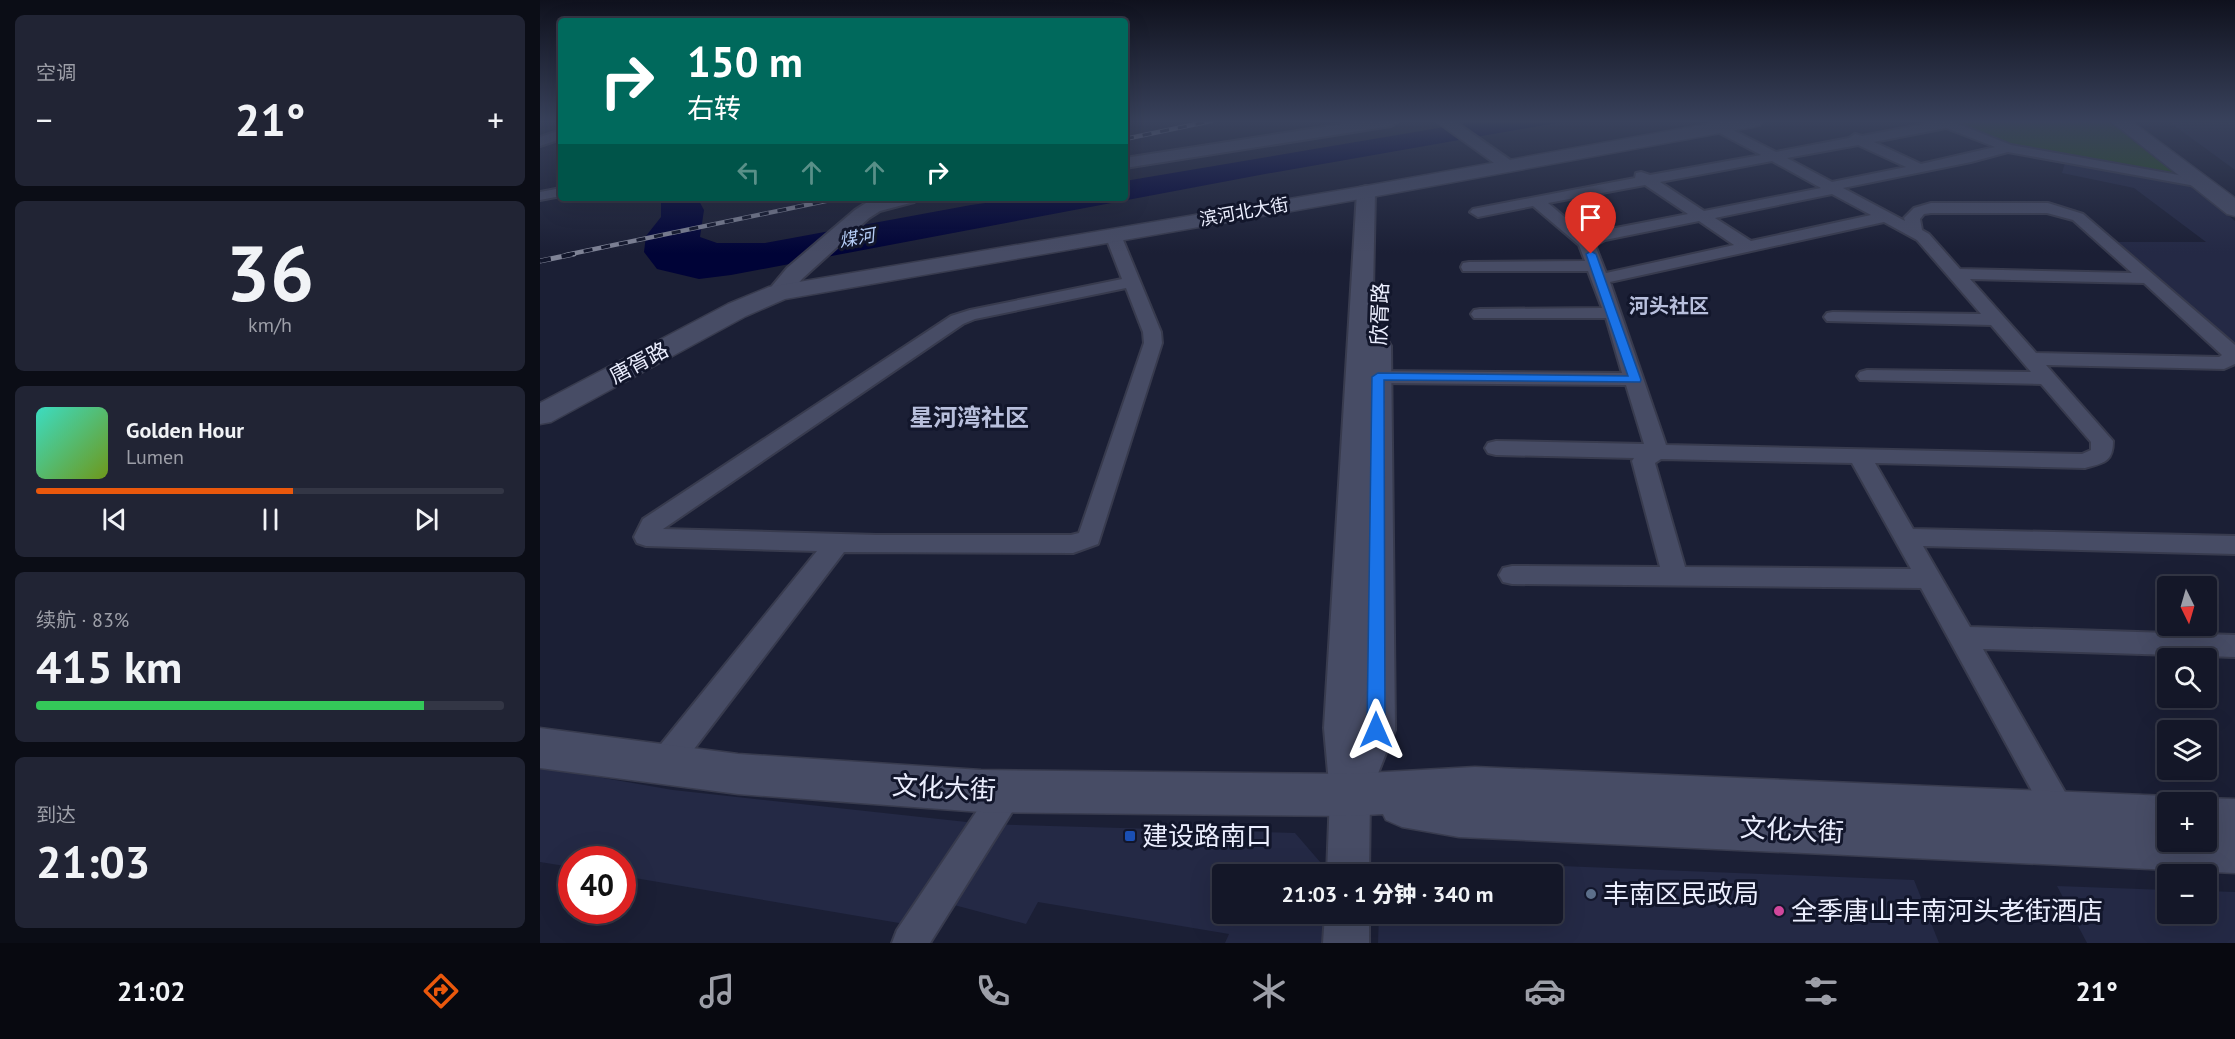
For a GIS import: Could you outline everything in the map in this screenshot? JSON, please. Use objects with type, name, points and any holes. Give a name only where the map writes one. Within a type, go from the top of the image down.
[{"type":"main road","name":"滨河北大街","points":[[737,310],[778,292],[1507,165]]},
{"type":"main road","points":[[2177,165],[2235,209]]},
{"type":"main road","points":[[2200,165],[2235,192]]},
{"type":"main road","name":"唐胥路","points":[[540,416],[737,310]]},
{"type":"main road","name":"文化大街","points":[[540,748],[738,774],[1008,791],[1350,795],[1475,788],[2157,817]]},
{"type":"main road","name":"文化大街","points":[[1350,795],[1459,815],[2235,850]]},
{"type":"main road","points":[[2217,820],[2235,821]]},
{"type":"street","points":[[1478,212],[1725,165]]},
{"type":"street","points":[[1496,448],[2085,461],[2102,454],[2102,441],[1923,237],[1788,165]]},
{"type":"street","points":[[1912,165],[1919,168]]},
{"type":"street","points":[[1586,243],[1600,236],[1935,165]]},
{"type":"street","points":[[2102,165],[2201,183]]},
{"type":"street","points":[[1632,170],[1748,247]]},
{"type":"street","name":"欣胥路","points":[[1350,795],[1376,730],[1378,377],[1375,189]]},
{"type":"street","name":"欣胥路","points":[[1348,864],[1350,795],[1343,728],[1375,189]]},
{"type":"street","points":[[540,196],[558,193]]},
{"type":"street","points":[[778,292],[795,273],[862,214],[873,207],[896,201]]},
{"type":"street","points":[[1536,201],[1586,243],[1613,313],[1657,451]]},
{"type":"street","points":[[1914,231],[1912,218],[1919,212],[1931,208],[2048,208],[2066,211],[2078,217],[2149,278],[2226,346],[2233,356],[2224,363],[2030,359]]},
{"type":"street","points":[[1469,267],[1598,273],[1748,247],[1885,217]]},
{"type":"street","points":[[1113,235],[1152,332],[1153,343],[1089,538],[1073,544],[837,543],[646,537],[651,525],[957,320],[969,315],[1131,282]]},
{"type":"street","points":[[1955,274],[2149,278]]},
{"type":"street","points":[[1480,314],[1613,313]]},
{"type":"street","points":[[1833,317],[1996,320]]},
{"type":"street","points":[[1868,376],[2047,378]]},
{"type":"street","points":[[1378,377],[1635,380]]},
{"type":"street","points":[[1657,451],[1642,461],[1675,576]]},
{"type":"street","points":[[1859,455],[2061,813]]},
{"type":"street","points":[[1905,537],[2235,545]]},
{"type":"street","points":[[664,764],[837,543]]},
{"type":"street","points":[[1512,575],[1929,579]]},
{"type":"street","points":[[1962,638],[2235,646]]},
{"type":"street","points":[[910,943],[1008,791]]},
{"type":"street","points":[[1346,943],[1347,924]]},
{"type":"shaded area","points":[[2064,165],[2077,165],[2192,185],[2235,221],[2235,350],[2114,242],[2206,242],[2134,188],[2062,173]]},
{"type":"shaded area","points":[[540,767],[673,790],[985,824],[1295,833],[1322,864],[1212,864],[1212,924],[1324,924],[1323,943],[1225,943],[1229,934],[1038,902],[1026,924],[924,897],[905,924],[636,878],[636,846],[558,846],[558,865],[540,862]]},
{"type":"shaded area","name":"全季唐山丰南河头老街酒店","points":[[1460,862],[1510,864],[1446,864]]},
{"type":"shaded area","name":"全季唐山丰南河头老街酒店","points":[[1563,866],[1914,880],[1939,943],[1378,943],[1379,924],[1563,924]]},
{"type":"shaded area","points":[[2057,886],[2157,890],[2157,924],[2217,924],[2217,891],[2235,892],[2235,943],[2087,943]]},
{"type":"green space","points":[[2113,165],[2167,165],[2181,177]]},
{"type":"water","points":[[1220,165],[1316,165],[1128,200],[1128,180]]},
{"type":"water","name":"煤河","points":[[661,201],[699,201],[704,210],[700,237],[717,243],[765,243],[1000,201],[1122,201],[731,275],[699,279],[657,269],[644,252],[646,236],[661,217]]},
{"type":"railway","points":[[566,255],[826,201]]},
{"type":"railway","points":[[540,261],[574,254]]},
{"type":"place","name":"建设路南口","points":[[1130,836]]},
{"type":"place","name":"丰南区民政局","points":[[1591,894]]},
{"type":"place","name":"全季唐山丰南河头老街酒店","points":[[1779,911]]},
{"type":"district","name":"河头社区","points":[[1669,306]]},
{"type":"district","name":"星河湾社区","points":[[969,418]]},
{"type":"route","points":[[1376,730],[1378,377],[1635,380],[1591,254]]}]
